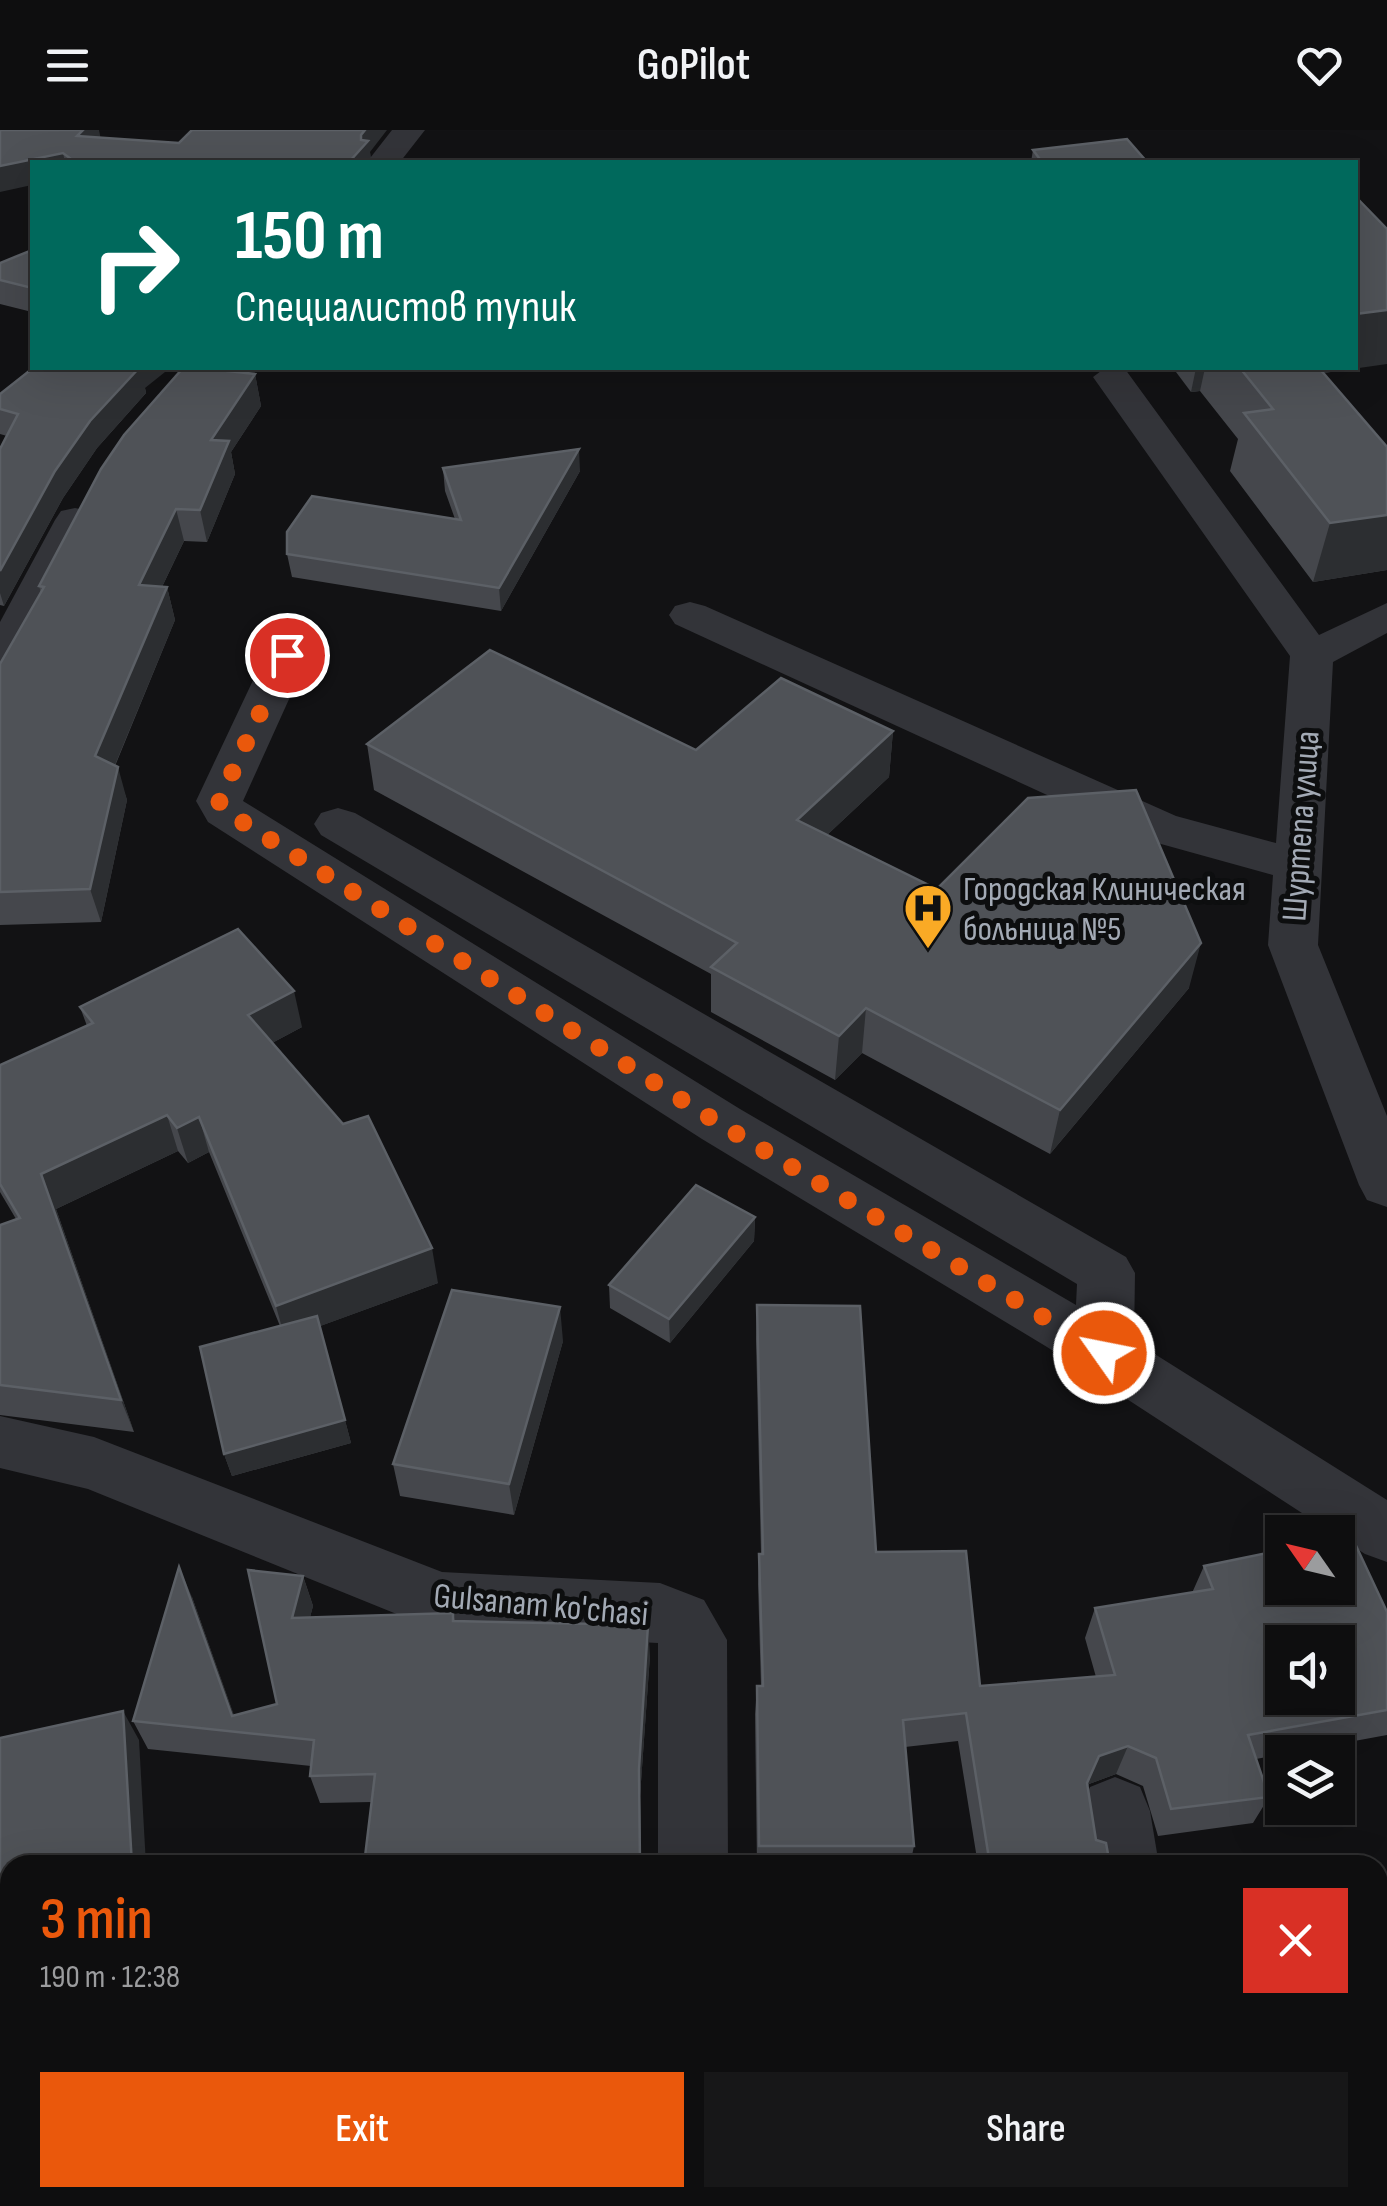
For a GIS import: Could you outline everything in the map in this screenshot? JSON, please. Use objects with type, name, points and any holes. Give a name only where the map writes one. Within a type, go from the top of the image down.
[{"type":"street","points":[[385,160],[409,130]]},
{"type":"street","points":[[1112,377],[1312,656],[1387,616]]},
{"type":"street","points":[[0,662],[96,486]]},
{"type":"street","points":[[690,615],[1160,828],[1298,864]]},
{"type":"street","points":[[287,655],[219,801],[225,811],[720,1124],[1104,1353],[1387,1534]]},
{"type":"street","name":"Шуртепа улица","points":[[1312,656],[1293,945],[1387,1184]]},
{"type":"street","points":[[338,824],[1106,1274],[1104,1353]]},
{"type":"street","name":"Gulsanam ko'chasi","points":[[0,1442],[94,1464],[441,1602],[660,1613],[681,1621],[694,1640],[693,1855]]},
{"type":"building","points":[[0,130],[83,130],[77,136],[179,143],[192,130],[365,130],[361,140],[368,141],[351,160],[72,160],[63,153],[0,166]]},
{"type":"building","points":[[1127,139],[1145,160],[1040,160],[1033,150]]},
{"type":"building","points":[[1358,199],[1387,229],[1387,310],[1358,314]]},
{"type":"building","points":[[30,251],[30,288],[0,280],[0,263]]},
{"type":"building","points":[[30,370],[137,370],[90,421],[55,471],[0,571],[0,449],[18,414],[0,409],[0,394]]},
{"type":"building","points":[[181,370],[255,374],[211,440],[229,441],[200,510],[176,509],[139,585],[167,587],[95,756],[118,767],[90,889],[0,892],[0,664],[44,587],[39,586],[101,469],[124,435]]},
{"type":"building","points":[[1242,370],[1321,370],[1387,447],[1387,515],[1330,523],[1244,413],[1273,409]]},
{"type":"building","points":[[579,449],[499,588],[287,554],[287,532],[312,496],[461,520],[443,468]]},
{"type":"building","points":[[490,650],[696,750],[781,678],[893,731],[797,820],[937,889],[1028,798],[1136,790],[1201,943],[1060,1110],[866,1008],[839,1036],[711,967],[737,943],[367,744]]},
{"type":"building","points":[[238,929],[294,991],[248,1015],[343,1124],[368,1116],[432,1248],[276,1306],[199,1117],[177,1128],[167,1115],[41,1174],[121,1400],[0,1385],[0,1225],[20,1218],[0,1184],[0,1065],[93,1023],[80,1007]]},
{"type":"building","points":[[696,1185],[755,1217],[669,1319],[609,1285]]},
{"type":"building","points":[[452,1290],[560,1307],[509,1484],[393,1464]]},
{"type":"building","points":[[757,1305],[860,1306],[876,1552],[966,1551],[980,1686],[1115,1675],[1095,1608],[1213,1589],[1204,1566],[1265,1553],[1265,1605],[1355,1605],[1355,1543],[1387,1612],[1387,1710],[1248,1735],[1265,1785],[1265,1797],[1171,1809],[1156,1758],[1128,1746],[1099,1756],[1087,1783],[1096,1840],[1106,1843],[1108,1855],[988,1855],[966,1713],[903,1720],[914,1846],[759,1846],[757,1686],[763,1686]]},
{"type":"building","points":[[317,1316],[345,1420],[224,1454],[200,1347]]},
{"type":"building","points":[[179,1567],[232,1716],[277,1704],[248,1570],[303,1576],[292,1618],[453,1613],[453,1621],[648,1625],[639,1769],[640,1855],[365,1855],[375,1774],[310,1776],[314,1740],[133,1721]]},
{"type":"building","points":[[123,1711],[131,1855],[0,1855],[0,1738]]},
{"type":"place","name":"Городская Клиническая больница №5","points":[[928,950]]},
{"type":"route","points":[[287,655],[219,801],[225,811],[720,1124],[1104,1353]]}]
